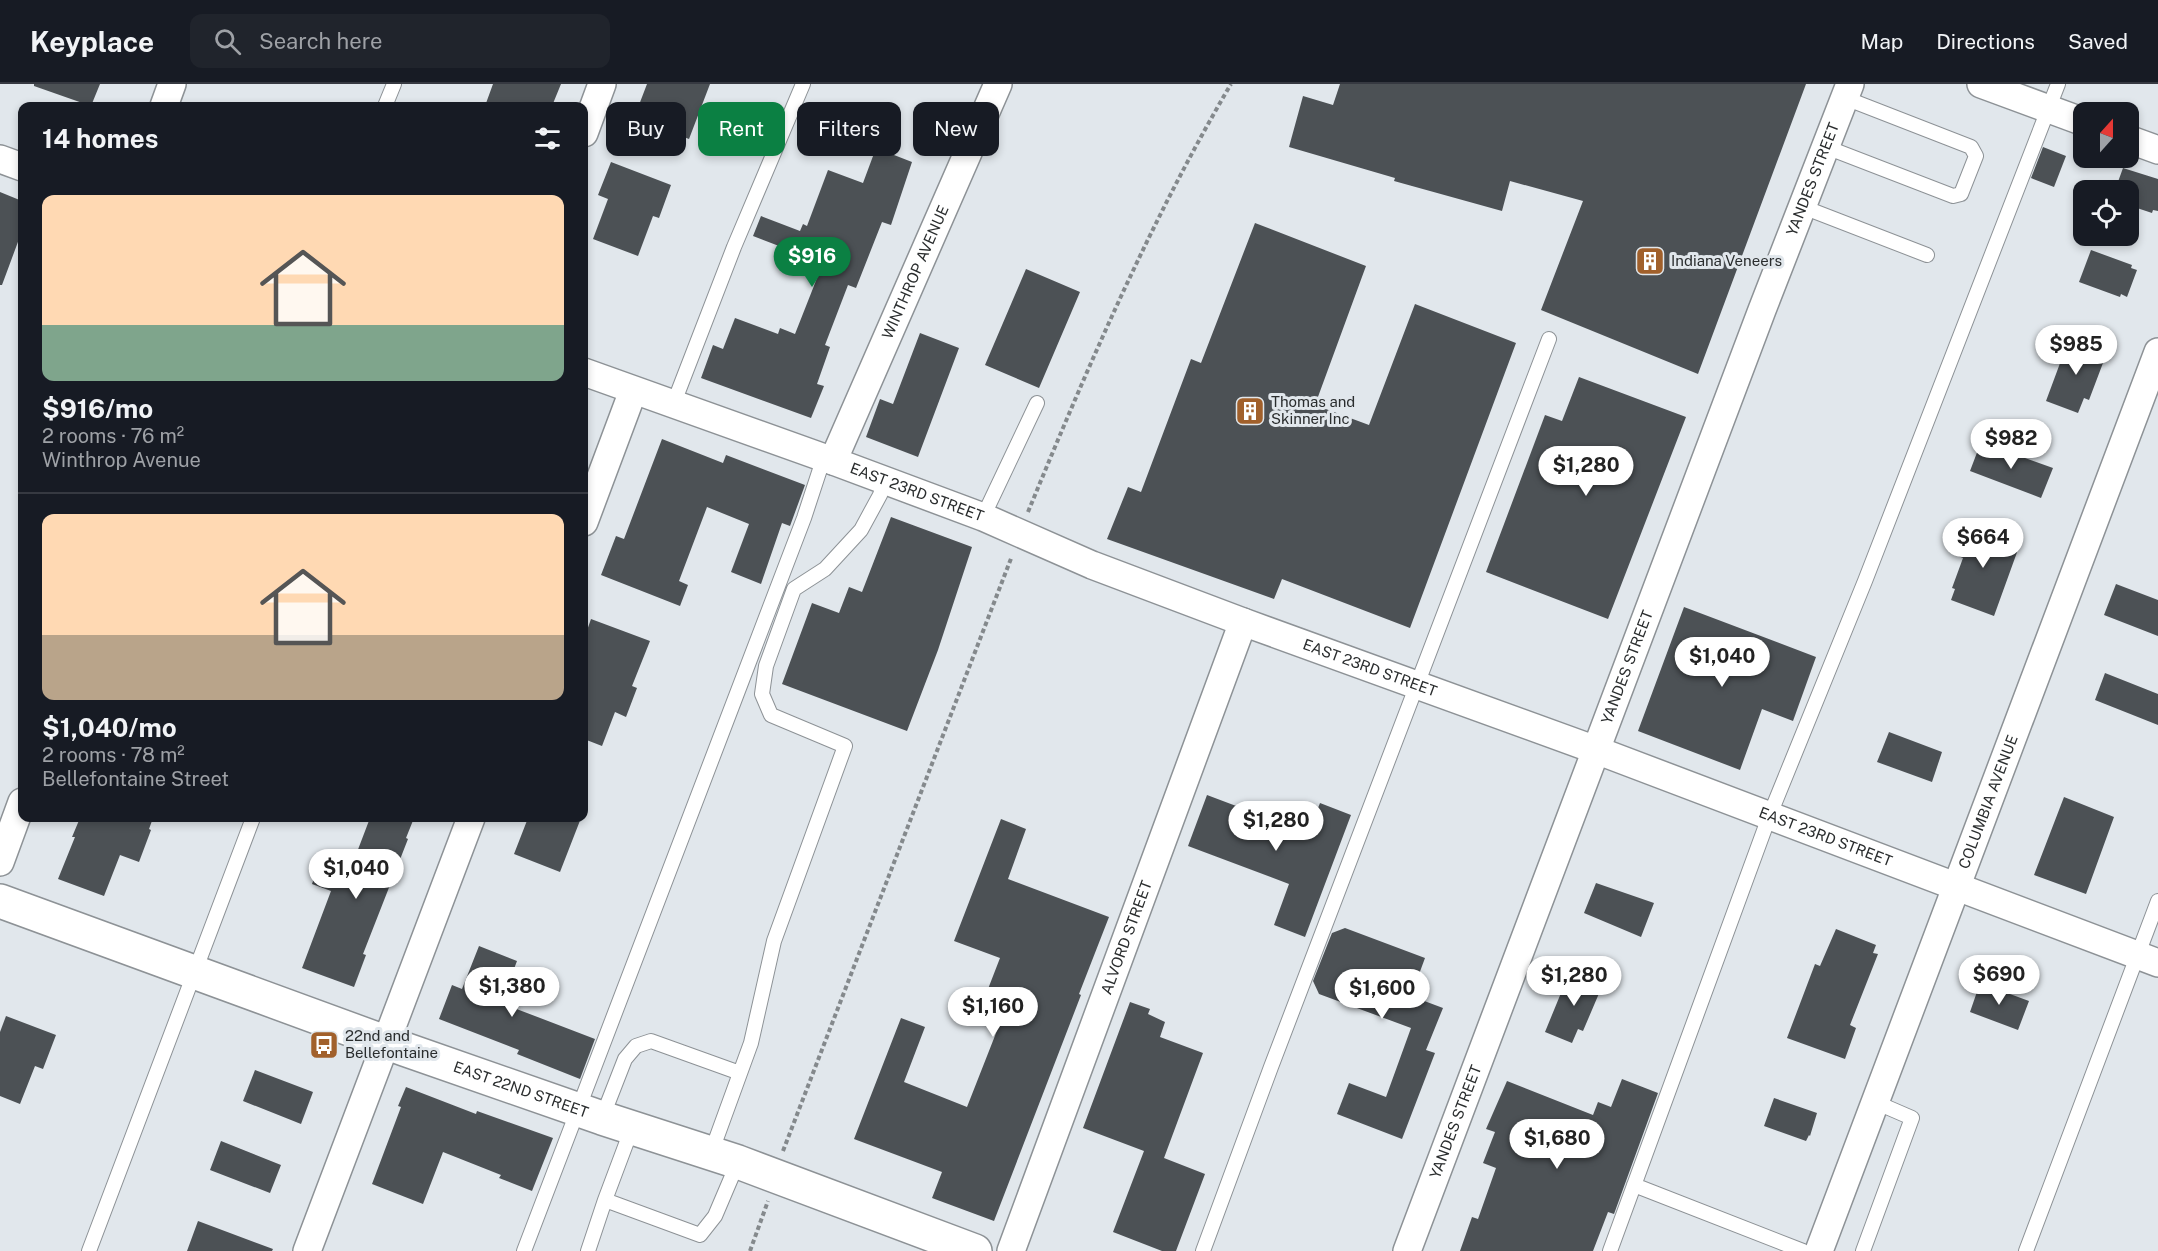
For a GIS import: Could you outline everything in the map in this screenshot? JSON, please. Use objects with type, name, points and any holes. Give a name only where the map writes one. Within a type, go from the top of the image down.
[{"type":"main road","name":"EAST 22ND STREET","points":[[0,901],[385,1042],[604,1119],[724,1157],[975,1251]]},
{"type":"street","points":[[165,102],[172,84]]},
{"type":"street","points":[[588,122],[602,84]]},
{"type":"street","name":"WINTHROP AVENUE","points":[[828,459],[998,84]]},
{"type":"street","points":[[1981,84],[2073,118]]},
{"type":"street","name":"YANDES STREET","points":[[1407,1251],[1848,91]]},
{"type":"street","points":[[2139,143],[2158,150]]},
{"type":"street","points":[[0,159],[18,166]]},
{"type":"street","name":"COLUMBIA AVENUE","points":[[1819,1251],[2158,352]]},
{"type":"street","name":"EAST 23RD STREET","points":[[588,374],[885,480],[983,517],[1092,565],[1596,750],[2147,959]]},
{"type":"street","points":[[588,511],[633,391]]},
{"type":"street","name":"ALVORD STREET","points":[[1011,1251],[1244,622]]},
{"type":"street","points":[[0,862],[18,813]]},
{"type":"street","points":[[307,1251],[469,822]]},
{"type":"lane","points":[[387,102],[394,84]]},
{"type":"lane","points":[[673,405],[734,247],[803,84]]},
{"type":"lane","points":[[1610,1251],[1769,817],[1869,570],[2058,84]]},
{"type":"lane","points":[[1826,147],[1953,196],[1960,194],[1976,156],[1971,147],[1848,91]]},
{"type":"lane","points":[[1803,207],[1927,255]]},
{"type":"lane","points":[[1203,1251],[1549,339]]},
{"type":"lane","points":[[983,517],[1037,403]]},
{"type":"lane","points":[[588,1251],[605,1200],[604,1119],[800,529],[828,459]]},
{"type":"lane","points":[[605,1200],[700,1235],[715,1216],[724,1199],[724,1157],[740,1073],[751,1043],[774,941],[845,746],[771,715],[762,694],[766,666],[794,589],[825,569],[861,530],[880,495],[885,480]]},
{"type":"lane","points":[[89,1251],[251,822]]},
{"type":"lane","points":[[2025,1251],[2147,959],[2158,901]]},
{"type":"lane","points":[[524,1251],[604,1119],[625,1059],[636,1046],[651,1041],[740,1073]]},
{"type":"lane","points":[[1863,1251],[1912,1118],[1875,1102]]},
{"type":"lane","points":[[1634,1185],[1803,1251]]},
{"type":"path","points":[[1026,518],[1088,368],[1184,169],[1231,84]]},
{"type":"path","points":[[780,1159],[1015,548]]},
{"type":"path","points":[[750,1251],[767,1206]]},
{"type":"building","points":[[34,84],[100,84],[93,102],[80,102],[34,86]]},
{"type":"building","points":[[493,84],[561,84],[554,102],[486,102]]},
{"type":"building","points":[[647,84],[710,84],[703,102],[698,102],[698,115],[689,139],[686,138],[686,102],[640,102]]},
{"type":"building","name":"Indiana Veneers","points":[[1340,84],[1806,84],[1698,374],[1541,310],[1583,201],[1510,181],[1502,211],[1394,181],[1395,178],[1289,147],[1303,96],[1333,105]]},
{"type":"building","points":[[2043,147],[2066,156],[2054,187],[2031,178]]},
{"type":"building","points":[[873,156],[897,156],[912,162],[891,225],[882,222],[856,288],[848,285],[825,345],[830,347],[817,384],[824,386],[811,418],[701,378],[713,345],[723,349],[735,318],[778,334],[780,328],[795,334],[819,273],[788,261],[792,251],[753,236],[761,216],[800,231],[803,224],[807,226],[828,170],[863,183]]},
{"type":"building","points":[[611,162],[671,185],[659,218],[653,216],[638,256],[593,239],[608,199],[598,195]]},
{"type":"building","points":[[2123,168],[2158,179],[2158,211],[2153,210],[2152,213],[2139,209],[2139,180],[2119,180]]},
{"type":"building","points":[[0,192],[18,199],[18,242],[2,285],[0,285]]},
{"type":"building","points":[[1255,223],[1366,266],[1315,405],[1369,425],[1415,304],[1516,343],[1410,628],[1282,579],[1274,599],[1107,539],[1128,487],[1141,492],[1191,359],[1201,363]]},
{"type":"building","points":[[2091,250],[2132,265],[2131,268],[2137,270],[2127,297],[2121,294],[2120,297],[2079,282]]},
{"type":"building","points":[[1026,269],[1080,292],[1039,388],[985,365]]},
{"type":"building","points":[[920,333],[959,348],[918,457],[866,437],[880,399],[893,404]]},
{"type":"building","points":[[2069,339],[2106,355],[2089,400],[2084,398],[2078,413],[2046,401]]},
{"type":"building","points":[[1579,377],[1686,417],[1608,619],[1486,572],[1545,415],[1562,421]]},
{"type":"building","points":[[662,439],[723,463],[726,455],[805,485],[790,526],[782,523],[761,584],[731,572],[749,524],[707,507],[679,581],[688,585],[680,606],[601,575],[616,536],[624,539]]},
{"type":"building","points":[[1981,442],[2053,468],[2041,498],[1970,471]]},
{"type":"building","points":[[891,517],[972,547],[938,650],[907,731],[782,684],[812,603],[839,613],[849,587],[862,592]]},
{"type":"building","points":[[1964,523],[2020,544],[1994,616],[1951,600],[1955,589],[1952,588],[1963,558],[1953,554]]},
{"type":"building","points":[[2116,584],[2158,600],[2158,636],[2104,615]]},
{"type":"building","points":[[1684,607],[1816,657],[1793,721],[1762,709],[1740,770],[1638,731]]},
{"type":"building","points":[[591,619],[650,641],[632,686],[637,688],[626,717],[615,712],[602,746],[588,741],[588,628]]},
{"type":"building","points":[[2105,673],[2158,694],[2158,725],[2095,700]]},
{"type":"building","points":[[1889,732],[1942,752],[1932,782],[1877,762]]},
{"type":"building","points":[[1207,795],[1308,833],[1320,803],[1351,815],[1305,937],[1274,925],[1289,884],[1188,846]]},
{"type":"building","points":[[2064,797],[2114,817],[2086,894],[2034,875]]},
{"type":"building","points":[[1001,819],[1026,829],[1008,879],[1109,917],[994,1221],[932,1198],[942,1172],[854,1139],[901,1018],[925,1027],[904,1082],[967,1107],[998,1028],[976,1020],[1000,958],[954,941]]},
{"type":"building","points":[[78,822],[152,822],[149,829],[151,830],[139,862],[120,855],[104,896],[58,879],[75,837],[72,837]]},
{"type":"building","points":[[368,822],[412,822],[406,838],[408,839],[363,954],[366,955],[354,987],[302,968],[331,891],[312,884],[318,867],[328,871],[335,853],[354,860]]},
{"type":"building","points":[[526,822],[579,822],[560,872],[514,854]]},
{"type":"building","points":[[1596,883],[1654,903],[1641,937],[1584,913]]},
{"type":"building","points":[[1345,928],[1425,958],[1411,996],[1443,1008],[1426,1050],[1435,1053],[1402,1139],[1337,1114],[1349,1083],[1386,1097],[1411,1028],[1319,994],[1313,981],[1332,933]]},
{"type":"building","points":[[1836,929],[1876,945],[1873,953],[1878,954],[1850,1025],[1856,1028],[1845,1059],[1787,1038],[1815,964],[1820,966]]},
{"type":"building","points":[[479,946],[517,961],[501,1003],[595,1039],[580,1079],[517,1054],[519,1050],[439,1019],[452,985],[462,989]]},
{"type":"building","points":[[1570,971],[1603,984],[1583,1031],[1578,1029],[1572,1043],[1545,1032]]},
{"type":"building","points":[[1980,983],[2029,1001],[2018,1030],[1970,1012]]},
{"type":"building","points":[[1130,1002],[1150,1009],[1148,1014],[1165,1022],[1160,1037],[1203,1053],[1164,1158],[1205,1174],[1176,1251],[1162,1251],[1113,1232],[1144,1151],[1083,1128]]},
{"type":"building","points":[[6,1016],[56,1035],[43,1069],[35,1066],[20,1104],[0,1096],[0,1032]]},
{"type":"building","points":[[255,1070],[313,1092],[301,1124],[243,1101]]},
{"type":"building","points":[[1622,1079],[1658,1093],[1614,1214],[1608,1212],[1593,1251],[1460,1251],[1472,1217],[1478,1219],[1496,1168],[1483,1163],[1495,1132],[1486,1129],[1507,1081],[1593,1115],[1598,1102],[1611,1107]]},
{"type":"building","points":[[406,1087],[476,1114],[477,1111],[553,1138],[532,1191],[499,1178],[501,1175],[443,1152],[423,1204],[372,1184],[401,1107],[398,1106]]},
{"type":"building","points":[[1774,1098],[1817,1113],[1810,1136],[1806,1141],[1764,1126]]},
{"type":"building","points":[[221,1141],[281,1165],[270,1193],[210,1170]]},
{"type":"building","points":[[198,1221],[273,1249],[272,1251],[187,1251]]},
{"type":"place","name":"Indiana Veneers","points":[[1650,261]]},
{"type":"place","name":"Thomas and Skinner Inc","points":[[1250,411]]},
{"type":"place","name":"22nd and Bellefontaine","points":[[324,1045]]}]
